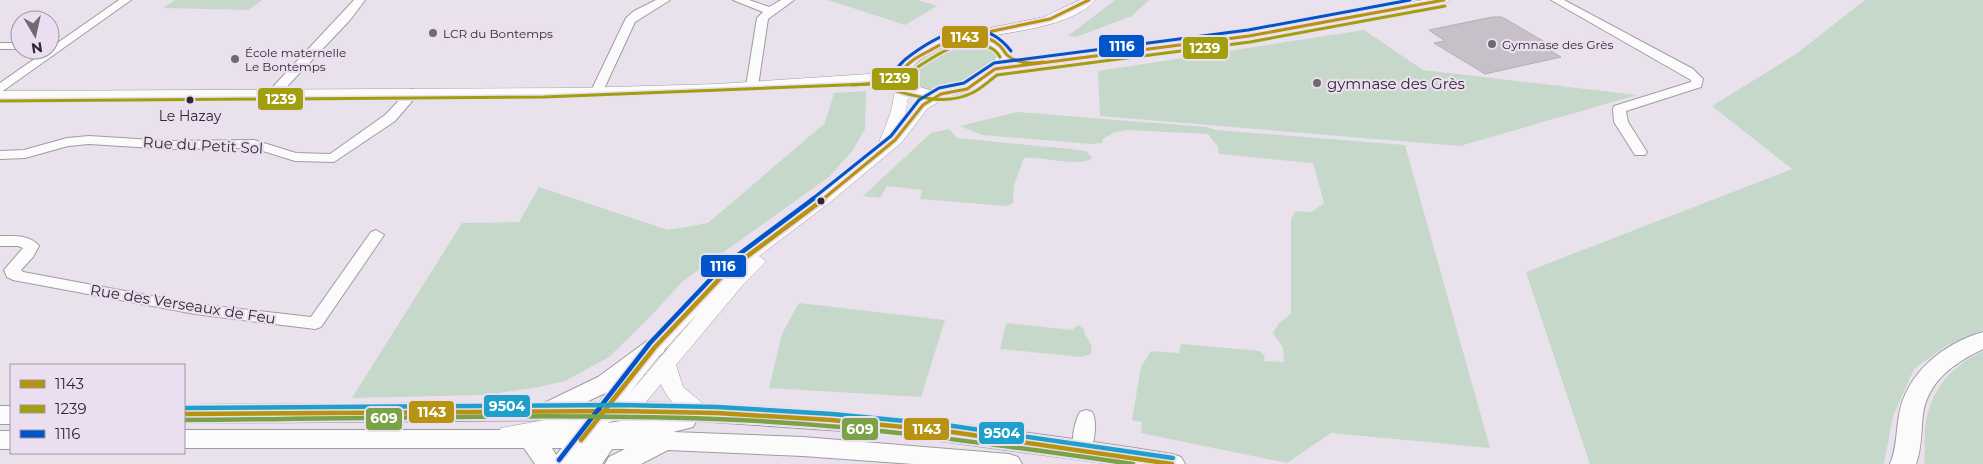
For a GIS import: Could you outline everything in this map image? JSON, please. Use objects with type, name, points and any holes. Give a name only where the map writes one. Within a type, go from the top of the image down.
[{"type":"main road","points":[[1903,464],[1914,397],[1921,385],[1945,359],[1983,340]]},
{"type":"main road","points":[[546,411],[661,356]]},
{"type":"main road","points":[[185,414],[546,411],[664,442],[852,450],[1008,464]]},
{"type":"main road","points":[[185,439],[530,438],[604,425],[697,419],[709,412],[868,423],[1082,449],[1172,464]]},
{"type":"main road","points":[[564,464],[604,425]]},
{"type":"main road","points":[[588,464],[604,425]]},
{"type":"main road","points":[[530,438],[539,447],[548,464]]},
{"type":"main road","points":[[618,464],[664,442]]},
{"type":"street","points":[[60,43],[126,0]]},
{"type":"street","points":[[274,94],[346,18],[360,0]]},
{"type":"street","points":[[598,91],[630,20],[638,13],[665,0]]},
{"type":"street","points":[[738,0],[770,11]]},
{"type":"street","points":[[752,86],[760,24],[770,11],[789,0]]},
{"type":"street","points":[[870,78],[903,85],[919,92],[941,94],[967,89],[995,69],[1003,61],[1004,51],[1020,37],[1060,22],[1089,0]]},
{"type":"street","points":[[995,69],[1239,37],[1322,24],[1444,0]]},
{"type":"street","points":[[1556,0],[1697,78],[1697,84],[1619,109],[1622,122],[1640,152]]},
{"type":"street","points":[[0,95],[598,91],[752,86],[870,78],[902,69],[945,40],[1053,19],[1076,10]]},
{"type":"street","points":[[968,36],[988,40],[1018,60],[1038,63]]},
{"type":"street","points":[[0,89],[37,60]]},
{"type":"street","points":[[882,151],[893,130],[903,85],[900,75],[902,69]]},
{"type":"street","name":"Rue du Petit Sol","points":[[0,154],[25,154],[68,142],[89,140],[169,144],[254,144],[295,157],[334,158],[337,153],[390,118],[413,93]]},
{"type":"street","points":[[490,437],[604,425],[661,356],[726,272],[823,199],[882,151],[901,134],[923,106],[941,94]]},
{"type":"street","name":"Rue des Verseaux de Feu","points":[[0,241],[21,241],[29,244],[31,249],[12,270],[13,273],[19,276],[195,309],[316,323],[376,235]]},
{"type":"street","points":[[661,356],[677,394],[688,406],[709,412]]},
{"type":"street","points":[[1082,449],[1086,417]]},
{"type":"green space","points":[[175,0],[262,0],[248,10],[163,8]]},
{"type":"green space","points":[[828,0],[918,0],[937,6],[905,25]]},
{"type":"green space","points":[[1115,0],[1149,0],[1132,16],[1076,37],[1068,36]]},
{"type":"green space","points":[[1865,0],[1983,0],[1983,330],[1947,345],[1914,369],[1893,416],[1884,464],[1590,464],[1526,272],[1792,169],[1712,106],[1796,54]]},
{"type":"green space","name":"gymnase des Grès","points":[[1364,30],[1423,70],[1637,95],[1460,146],[1100,116],[1098,71]]},
{"type":"green space","points":[[960,40],[976,41],[991,45],[1000,52],[998,60],[971,82],[953,90],[937,91],[921,88],[909,79],[905,72],[916,61],[945,44]]},
{"type":"green space","points":[[866,91],[865,129],[852,151],[829,177],[683,281],[609,357],[565,381],[534,388],[483,395],[352,398],[462,223],[519,222],[539,187],[668,230],[708,223],[825,123],[834,93]]},
{"type":"green space","points":[[1017,112],[1405,145],[1490,448],[1331,433],[1287,463],[1141,433],[1142,422],[1132,420],[1141,367],[1151,351],[1179,353],[1181,344],[1260,351],[1265,357],[1263,361],[1284,362],[1283,348],[1273,333],[1279,323],[1291,314],[1291,219],[1296,211],[1312,212],[1324,203],[1313,163],[1219,154],[1218,147],[1208,134],[1125,130],[1113,133],[1103,139],[1102,143],[1090,144],[982,135],[960,126]]},
{"type":"green space","points":[[949,129],[957,138],[1086,151],[1092,158],[1086,161],[1070,162],[1024,158],[1014,185],[1013,203],[1007,206],[920,199],[922,190],[887,186],[880,198],[863,196],[931,133]]},
{"type":"green space","points":[[799,303],[945,320],[921,397],[769,388],[782,334]]},
{"type":"green space","points":[[1006,323],[1072,330],[1078,325],[1084,329],[1091,346],[1091,354],[1081,357],[1000,349]]},
{"type":"green space","points":[[1983,351],[1983,464],[1924,464],[1925,426],[1933,398],[1945,379],[1953,371],[1962,363]]},
{"type":"building","name":"Gymnase des Grès","points":[[1492,17],[1502,17],[1550,45],[1544,47],[1561,57],[1485,74],[1434,43],[1445,41],[1429,30]]},
{"type":"transit line","name":"1143","points":[[978,34],[1050,19],[1089,0]]},
{"type":"transit line","name":"1116","points":[[559,460],[650,343],[722,267],[819,194],[891,136],[919,100],[939,88],[964,83],[994,63],[1248,30],[1410,0]]},
{"type":"transit line","name":"1143","points":[[581,440],[655,347],[726,272],[823,199],[895,140],[923,105],[941,94],[967,89],[995,69],[1249,36],[1444,0]]},
{"type":"transit line","name":"1239","points":[[0,101],[544,97],[870,84],[919,97],[943,100],[968,95],[997,75],[1250,42],[1445,6]]},
{"type":"transit line","name":"1116","points":[[897,87],[894,74],[901,63],[939,36],[948,32],[968,29],[985,32],[1000,40],[1011,51]]},
{"type":"transit line","name":"1143","points":[[903,85],[900,75],[911,62],[943,43],[962,37],[972,36],[991,40],[1000,46],[1011,58],[1020,62],[1044,62]]},
{"type":"transit line","name":"1239","points":[[852,85],[877,83],[902,76],[949,48],[959,45],[985,46],[995,50],[1000,57]]},
{"type":"transit line","name":"9504","points":[[185,408],[619,405],[717,407],[832,414],[946,425],[1173,458]]},
{"type":"transit line","name":"1143","points":[[185,414],[619,411],[717,413],[831,420],[945,431],[1172,464]]},
{"type":"transit line","name":"609","points":[[185,420],[619,417],[717,419],[888,431],[1133,464]]},
{"type":"place","name":"LCR du Bontemps","points":[[433,33]]},
{"type":"place","name":"Gymnase des Grès","points":[[1492,44]]},
{"type":"place","name":"École maternelle Le Bontemps","points":[[235,59]]},
{"type":"place","name":"gymnase des Grès","points":[[1317,83]]},
{"type":"place","name":"Le Hazay","points":[[190,100]]}]
